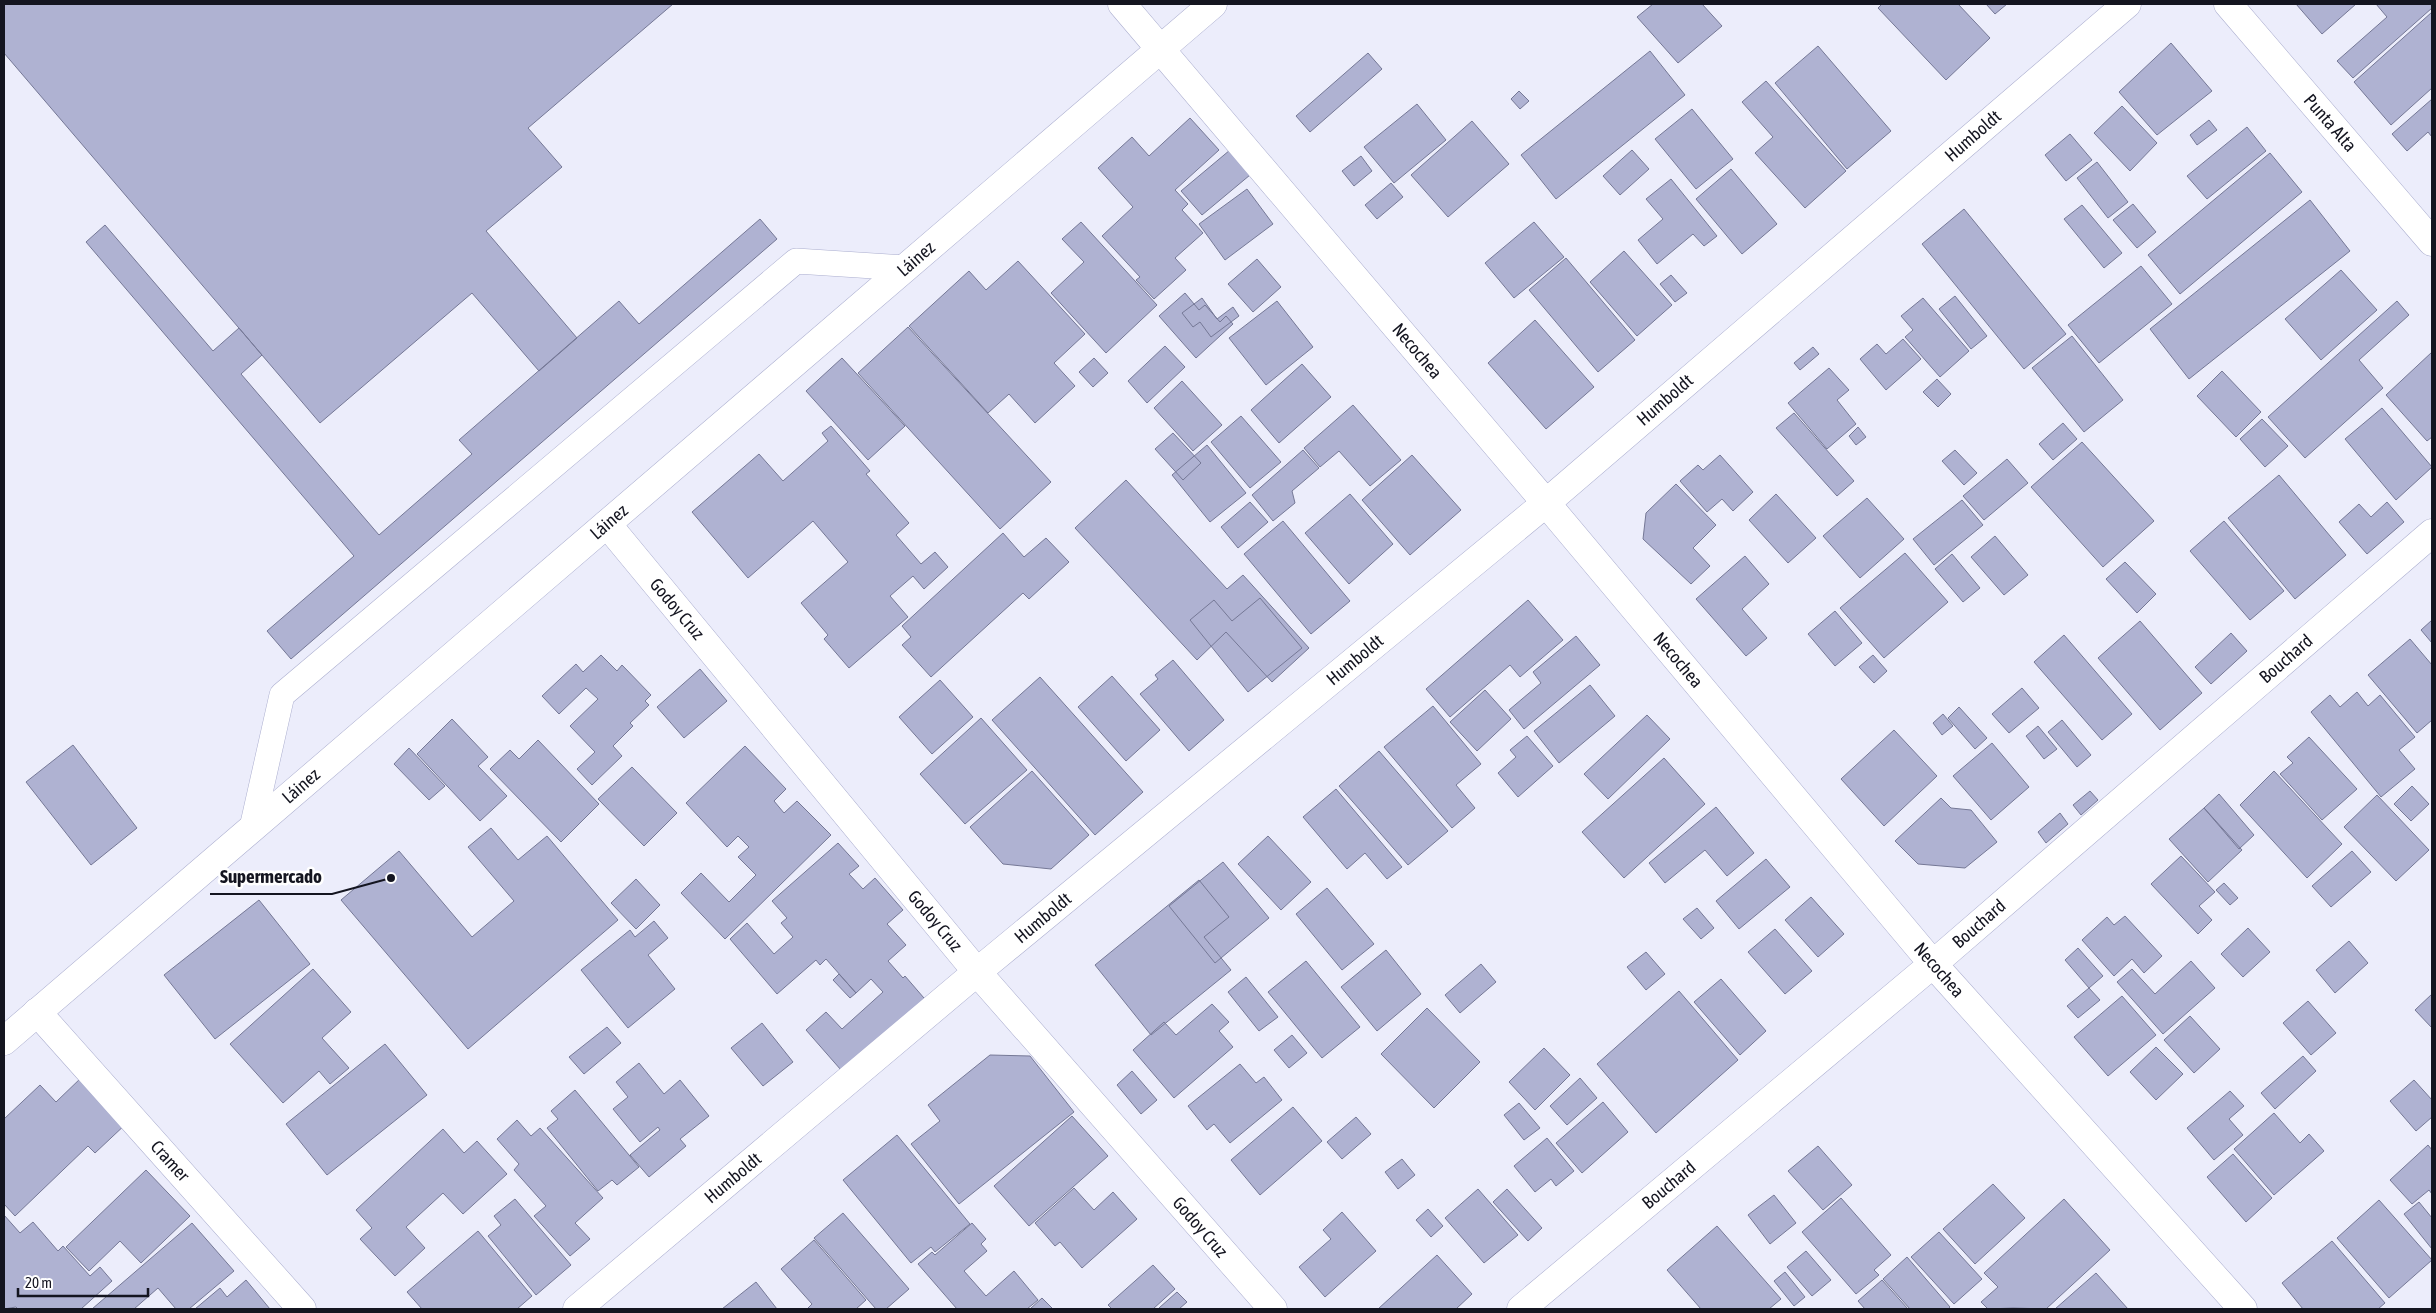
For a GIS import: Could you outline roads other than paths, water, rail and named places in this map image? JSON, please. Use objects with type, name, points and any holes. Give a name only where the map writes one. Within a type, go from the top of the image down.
[{"type":"street","name":"Necochea","points":[[1122,4],[1546,503],[1933,964],[2243,1309]]},
{"type":"street","name":"Láinez","points":[[4,1041],[1213,4]]},
{"type":"street","name":"Humboldt","points":[[577,1309],[977,972],[1546,503],[2127,4]]},
{"type":"street","name":"Punta Alta","points":[[2228,4],[2432,242]]},
{"type":"street","name":"Godoy Cruz","points":[[606,524],[977,972],[1273,1309]]},
{"type":"street","name":"Bouchard","points":[[1521,1309],[1933,964],[2432,533]]},
{"type":"street","name":"Cramer","points":[[37,1012],[302,1309]]},
{"type":"lane","points":[[252,828],[282,695],[796,261],[905,268]]},
{"type":"place","name":"Supermercado","points":[[391,878]]}]
